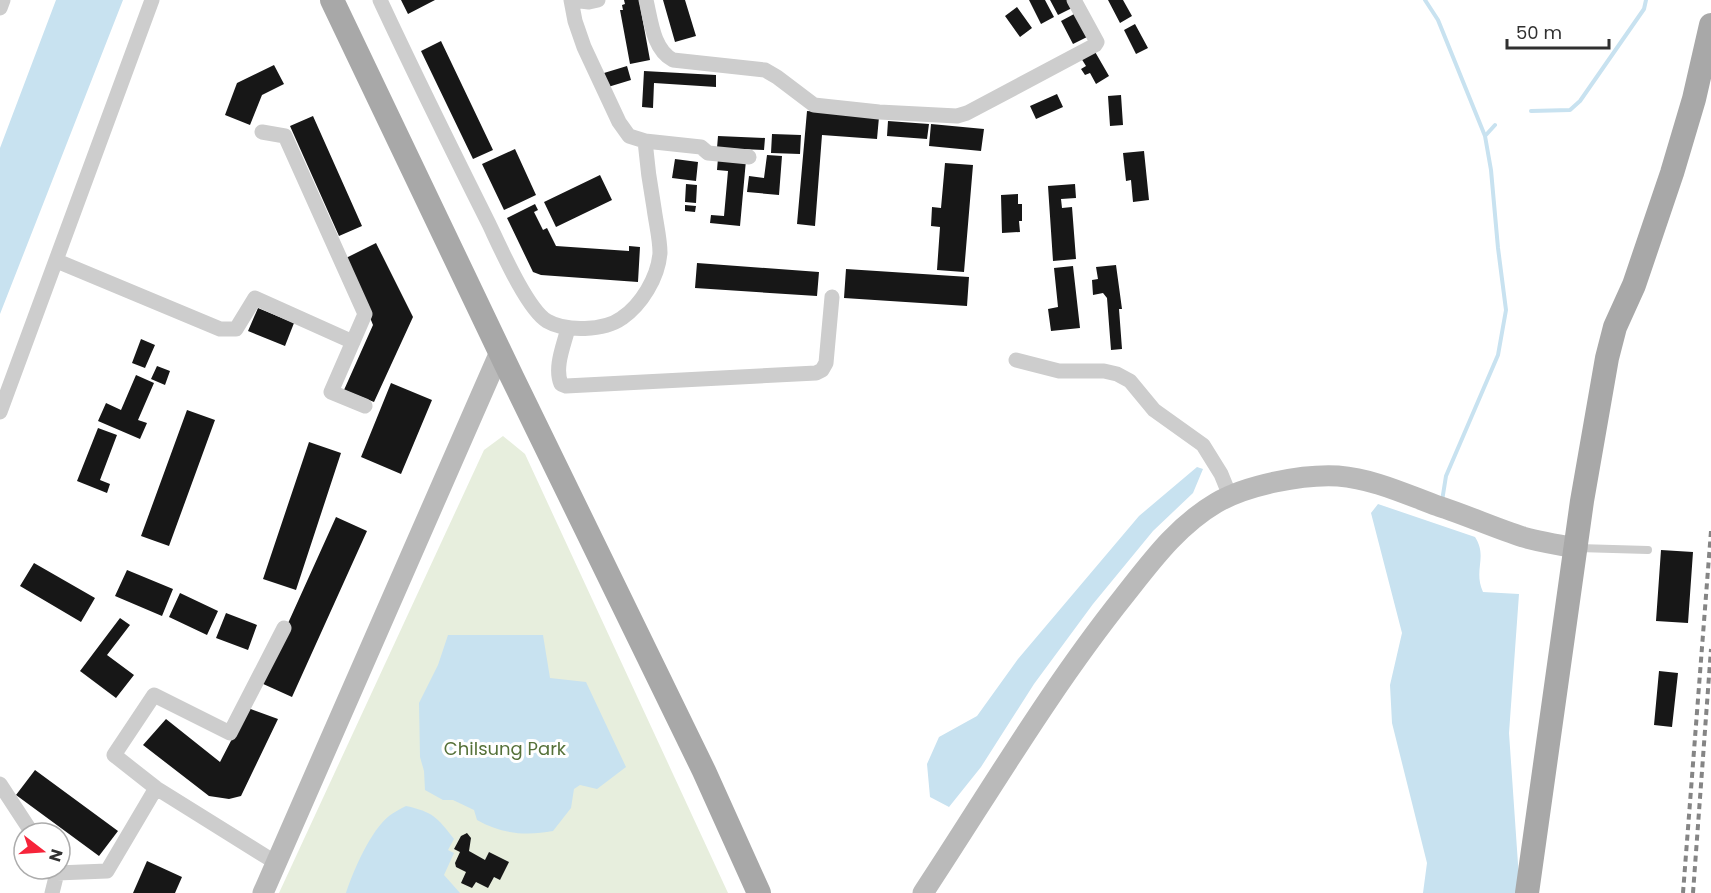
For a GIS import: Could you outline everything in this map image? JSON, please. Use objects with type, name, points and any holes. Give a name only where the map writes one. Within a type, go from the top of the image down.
[{"type":"main road","points":[[332,0],[704,771],[759,893]]},
{"type":"main road","points":[[1527,893],[1582,501],[1606,358],[1615,327],[1634,285],[1672,173],[1694,99],[1711,25]]},
{"type":"street","points":[[0,8],[3,0]]},
{"type":"street","points":[[0,412],[152,0]]},
{"type":"street","points":[[380,0],[436,120],[508,262],[532,304],[548,321],[568,328],[607,325],[621,319],[640,301],[655,273],[660,254],[645,141]]},
{"type":"street","points":[[598,0],[589,2],[572,0],[575,21],[619,122],[628,136],[645,141],[701,147],[708,153],[749,156]]},
{"type":"street","points":[[646,0],[660,49],[665,56],[673,60],[765,70],[777,76],[813,105],[879,112],[957,116],[967,113],[1095,45],[1097,42],[1074,0]]},
{"type":"street","points":[[262,132],[285,136],[365,314],[331,392],[365,406]]},
{"type":"street","points":[[57,261],[220,330],[236,329],[255,298],[352,342]]},
{"type":"street","points":[[568,328],[558,369],[561,384],[566,386],[816,373],[826,363],[832,297]]},
{"type":"street","points":[[263,893],[278,864],[500,352]]},
{"type":"street","points":[[1017,360],[1059,371],[1104,371],[1117,374],[1130,381],[1154,410],[1203,445],[1221,474],[1230,496]]},
{"type":"street","points":[[923,893],[1011,754],[1078,654],[1163,547],[1192,519],[1217,502],[1292,478],[1336,476],[1357,478],[1401,490],[1523,537],[1577,548]]},
{"type":"street","points":[[278,864],[156,788],[114,755],[154,695],[230,733],[285,628]]},
{"type":"street","points":[[0,784],[24,821]]},
{"type":"street","points":[[72,871],[107,871],[156,788]]},
{"type":"lane","points":[[1577,548],[1648,550]]},
{"type":"green space","name":"Chilsung Park","points":[[503,436],[525,454],[728,893],[279,893],[484,450]]},
{"type":"water","points":[[56,0],[123,0],[0,314],[0,148]]},
{"type":"water","points":[[1197,467],[1203,469],[1193,493],[1153,531],[1093,604],[1034,684],[981,767],[949,807],[930,797],[927,764],[939,737],[977,716],[1018,659],[1139,516]]},
{"type":"water","points":[[1378,504],[1475,537],[1479,544],[1481,557],[1479,577],[1483,592],[1519,594],[1509,733],[1520,893],[1423,893],[1427,863],[1392,723],[1390,685],[1402,633],[1371,513]]},
{"type":"water","points":[[448,635],[543,635],[550,678],[586,682],[626,767],[597,789],[580,785],[574,789],[571,808],[553,831],[524,833],[495,828],[477,820],[474,810],[453,800],[443,800],[425,790],[424,771],[420,757],[419,703],[438,665]]},
{"type":"water","points":[[406,806],[434,816],[454,839],[448,850],[454,853],[444,875],[460,893],[346,893],[369,841],[382,822]]},
{"type":"building","points":[[401,0],[435,0],[408,14]]},
{"type":"building","points":[[624,0],[639,0],[650,60],[630,64],[620,10],[623,10]]},
{"type":"building","points":[[663,0],[685,0],[696,36],[675,42]]},
{"type":"building","points":[[1029,0],[1045,0],[1054,17],[1041,24]]},
{"type":"building","points":[[1050,0],[1068,0],[1072,8],[1058,15]]},
{"type":"building","points":[[1108,0],[1123,0],[1132,16],[1120,23]]},
{"type":"building","points":[[1017,7],[1032,28],[1020,37],[1005,16]]},
{"type":"building","points":[[1076,13],[1087,37],[1073,44],[1061,21]]},
{"type":"building","points":[[1135,24],[1148,48],[1136,54],[1124,30]]},
{"type":"building","points":[[441,41],[493,150],[473,159],[421,51]]},
{"type":"building","points":[[1094,50],[1109,76],[1096,84],[1090,73],[1085,75],[1081,69],[1086,66],[1081,58]]},
{"type":"building","points":[[274,65],[284,84],[262,95],[250,125],[225,115],[237,83]]},
{"type":"building","points":[[627,66],[631,80],[608,87],[604,73]]},
{"type":"building","points":[[644,71],[716,75],[716,87],[654,83],[653,108],[642,107]]},
{"type":"building","points":[[1057,94],[1063,107],[1036,119],[1030,106]]},
{"type":"building","points":[[1121,95],[1123,125],[1110,126],[1108,96]]},
{"type":"building","points":[[807,111],[879,117],[877,139],[822,135],[815,226],[797,224]]},
{"type":"building","points":[[313,116],[362,226],[339,236],[290,126]]},
{"type":"building","points":[[888,121],[929,124],[927,139],[887,136]]},
{"type":"building","points":[[931,124],[984,129],[981,151],[929,146]]},
{"type":"building","points":[[772,134],[801,135],[800,154],[771,153]]},
{"type":"building","points":[[718,136],[765,138],[764,150],[717,148]]},
{"type":"building","points":[[515,149],[536,195],[504,210],[482,164]]},
{"type":"building","points":[[1144,151],[1149,200],[1133,202],[1131,180],[1126,181],[1123,153]]},
{"type":"building","points":[[767,155],[782,156],[779,195],[747,192],[749,176],[764,178]]},
{"type":"building","points":[[718,158],[746,160],[740,226],[710,223],[711,215],[724,216],[728,171],[717,170]]},
{"type":"building","points":[[675,159],[698,162],[696,181],[672,178]]},
{"type":"building","points":[[945,163],[973,165],[964,272],[937,270],[940,227],[931,226],[932,207],[941,208]]},
{"type":"building","points":[[600,175],[612,200],[556,227],[544,202]]},
{"type":"building","points":[[686,184],[697,185],[696,203],[685,202]]},
{"type":"building","points":[[1075,184],[1076,198],[1061,199],[1062,208],[1072,207],[1076,259],[1053,261],[1048,186]]},
{"type":"building","points":[[1018,194],[1018,204],[1022,204],[1020,232],[1002,233],[1001,195]]},
{"type":"building","points":[[535,204],[538,210],[534,212],[543,230],[547,228],[556,246],[629,251],[629,246],[640,247],[638,282],[541,275],[533,272],[507,218]]},
{"type":"building","points":[[685,205],[696,206],[695,212],[685,211]]},
{"type":"building","points":[[376,243],[413,317],[374,402],[344,390],[373,325],[346,258]]},
{"type":"building","points":[[697,263],[819,272],[817,296],[695,288]]},
{"type":"building","points":[[1116,265],[1122,309],[1119,309],[1122,349],[1111,350],[1107,298],[1103,293],[1093,295],[1092,280],[1098,279],[1096,267]]},
{"type":"building","points":[[1073,266],[1080,328],[1051,331],[1048,309],[1058,307],[1054,268]]},
{"type":"building","points":[[846,269],[969,277],[967,306],[844,298]]},
{"type":"building","points":[[258,308],[294,323],[285,346],[248,331]]},
{"type":"building","points":[[141,339],[155,345],[145,368],[132,363]]},
{"type":"building","points":[[157,366],[170,371],[165,385],[151,379]]},
{"type":"building","points":[[136,375],[154,383],[138,420],[147,423],[140,439],[98,421],[106,403],[121,410]]},
{"type":"building","points":[[391,383],[432,400],[401,474],[361,457]]},
{"type":"building","points":[[187,410],[215,420],[169,546],[141,536]]},
{"type":"building","points":[[98,428],[117,435],[100,480],[110,484],[107,493],[77,481]]},
{"type":"building","points":[[309,442],[341,453],[296,590],[263,579]]},
{"type":"building","points":[[336,517],[367,531],[292,697],[261,683]]},
{"type":"building","points":[[1661,550],[1693,552],[1688,623],[1656,621]]},
{"type":"building","points":[[34,563],[95,598],[81,622],[20,586]]},
{"type":"building","points":[[127,570],[173,589],[162,616],[115,596]]},
{"type":"building","points":[[180,593],[218,611],[207,635],[169,617]]},
{"type":"building","points":[[226,613],[257,625],[248,650],[216,638]]},
{"type":"building","points":[[120,618],[130,625],[107,655],[134,675],[116,698],[80,671]]},
{"type":"building","points":[[1659,671],[1678,673],[1672,727],[1654,725]]},
{"type":"building","points":[[248,708],[278,719],[241,796],[229,799],[209,796],[143,745],[166,719],[220,762]]},
{"type":"building","points":[[35,770],[118,831],[99,856],[72,836],[72,821],[51,821],[16,795]]},
{"type":"building","points":[[467,833],[471,838],[469,851],[485,860],[489,852],[509,862],[500,880],[494,877],[488,888],[476,882],[472,888],[461,883],[466,872],[456,867],[455,863],[460,852],[454,849],[461,836]]},
{"type":"building","points":[[147,861],[182,877],[175,893],[133,893]]},
{"type":"waterway","points":[[1425,0],[1438,20],[1485,136],[1491,170],[1506,310],[1498,355],[1446,476],[1442,501]]},
{"type":"waterway","points":[[1531,111],[1570,110],[1580,101],[1644,9],[1646,0]]},
{"type":"waterway","points":[[1485,136],[1495,125]]},
{"type":"railway","points":[[1683,893],[1711,531]]},
{"type":"railway","points":[[1693,893],[1711,649]]}]
